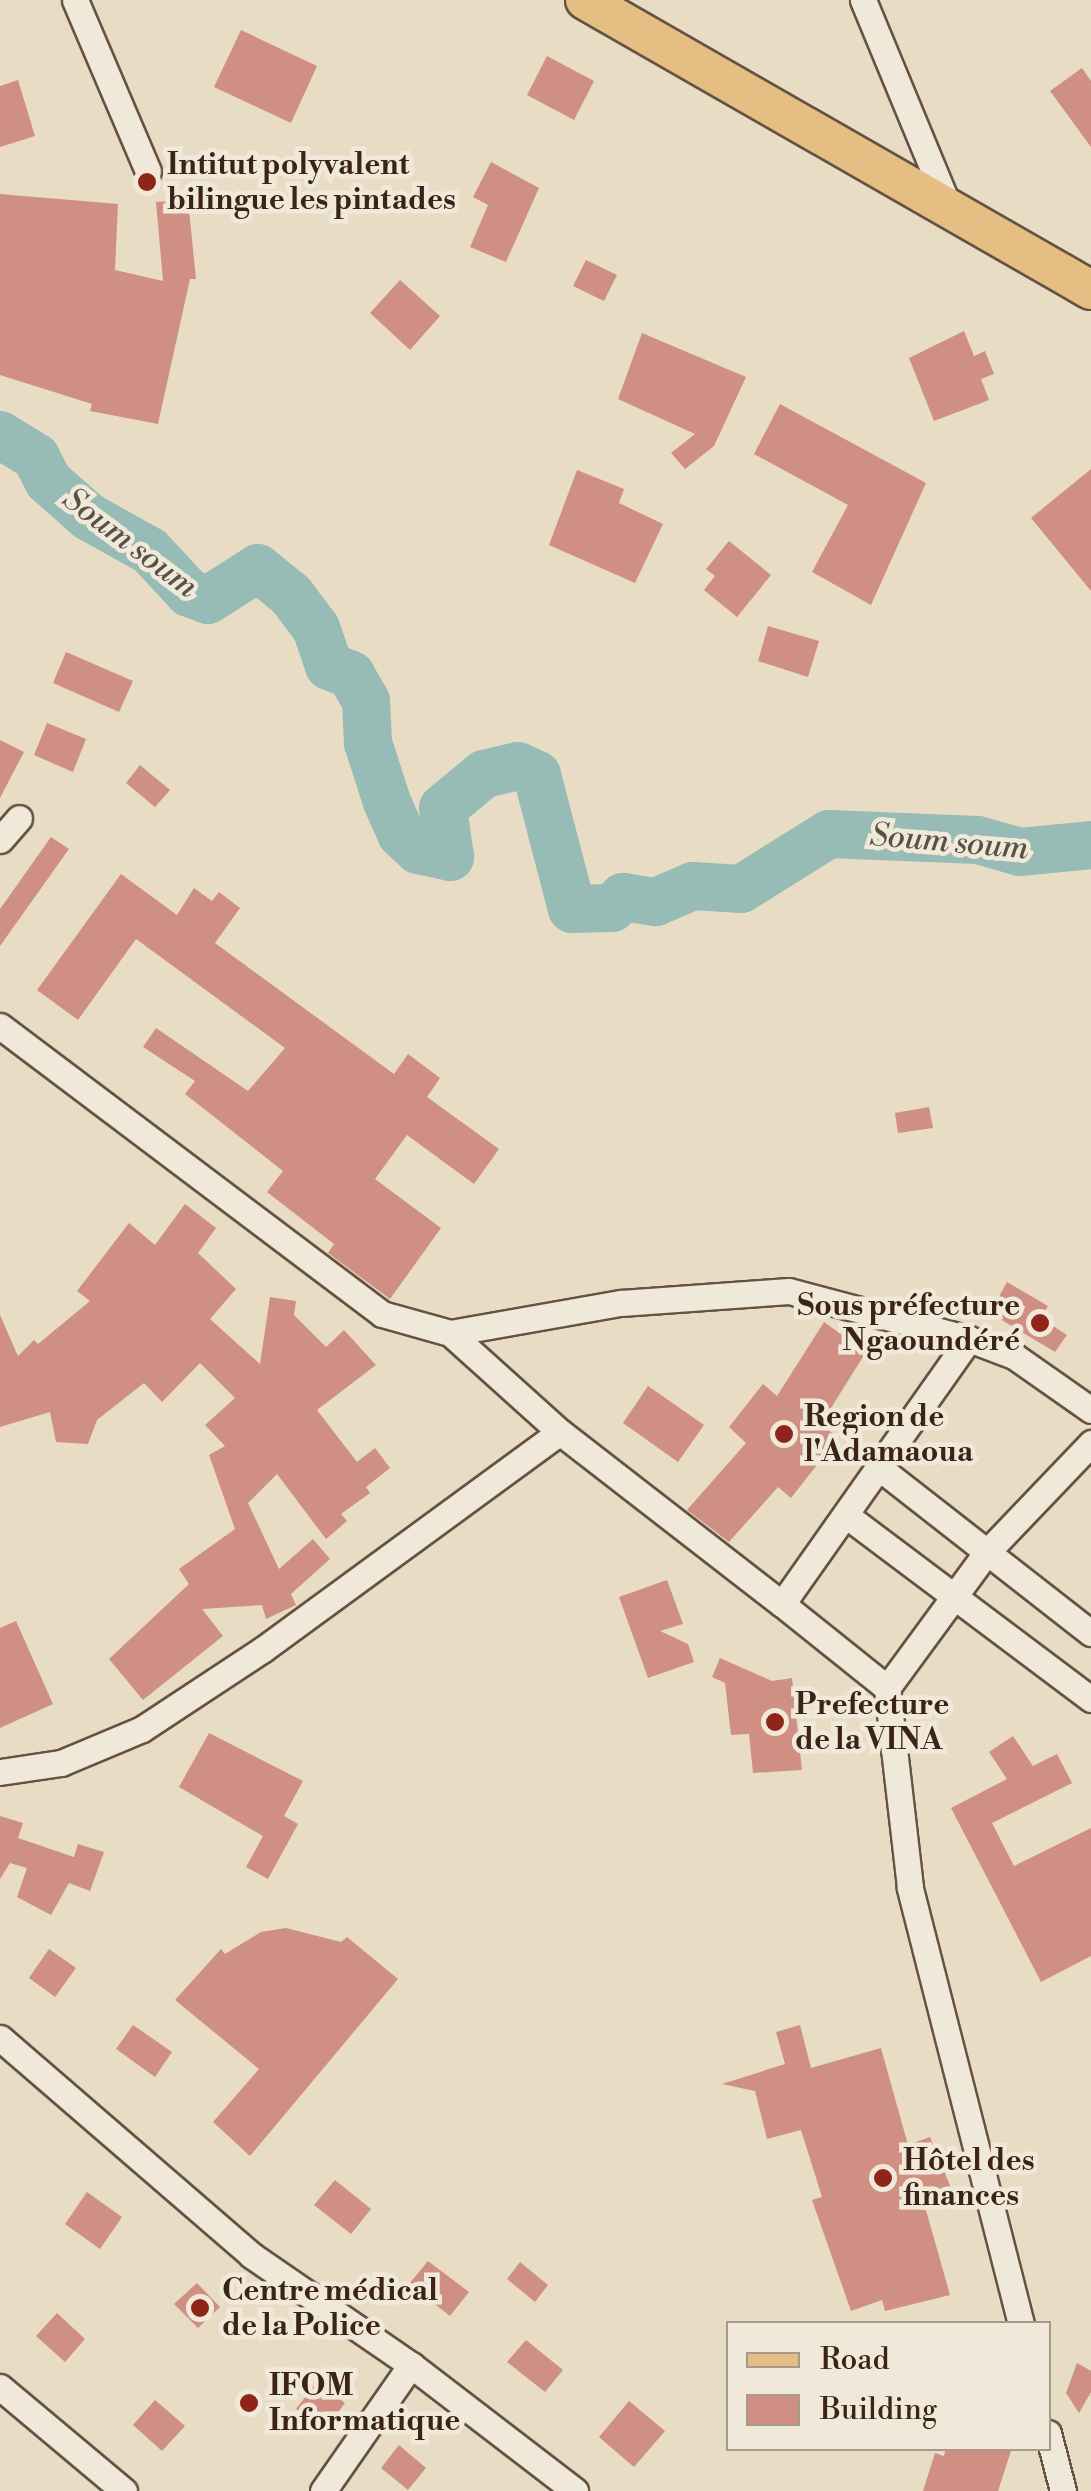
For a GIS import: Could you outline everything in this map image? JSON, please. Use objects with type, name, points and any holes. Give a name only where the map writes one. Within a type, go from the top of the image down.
[{"type":"main road","points":[[584,0],[1091,290]]},
{"type":"street","points":[[74,0],[148,171]]},
{"type":"street","points":[[862,0],[952,212]]},
{"type":"street","points":[[0,840],[19,818]]},
{"type":"street","points":[[0,1026],[382,1314],[450,1334],[560,1432],[886,1688],[910,1887],[1020,2321]]},
{"type":"street","points":[[450,1334],[621,1303],[790,1291],[969,1339],[1014,1356],[1091,1410]]},
{"type":"street","points":[[782,1604],[882,1470],[969,1339]]},
{"type":"street","points":[[0,1772],[60,1763],[142,1729],[262,1650],[560,1432]]},
{"type":"street","points":[[886,1688],[986,1552],[1091,1443]]},
{"type":"street","points":[[882,1470],[1091,1633]]},
{"type":"street","points":[[847,1516],[1091,1699]]},
{"type":"street","points":[[0,2038],[251,2255],[412,2365],[575,2491]]},
{"type":"street","points":[[323,2491],[412,2365]]},
{"type":"street","points":[[0,2388],[124,2491]]},
{"type":"street","points":[[1051,2445],[1063,2491]]},
{"type":"building","points":[[241,30],[317,66],[291,123],[214,87]]},
{"type":"building","points":[[547,56],[594,81],[574,120],[527,95]]},
{"type":"building","points":[[1082,68],[1091,81],[1091,147],[1050,91]]},
{"type":"building","points":[[18,80],[35,136],[0,147],[0,86]]},
{"type":"building","points":[[491,162],[539,188],[506,262],[470,247],[488,205],[473,197]]},
{"type":"building","points":[[0,194],[118,204],[115,270],[163,281],[156,202],[188,200],[196,279],[190,279],[158,424],[90,411],[92,404],[0,375]]},
{"type":"building","points":[[586,260],[617,275],[604,301],[573,286]]},
{"type":"building","points":[[400,280],[440,316],[410,350],[370,313]]},
{"type":"building","points":[[964,331],[974,356],[985,351],[994,374],[981,379],[989,400],[934,421],[909,358]]},
{"type":"building","points":[[642,333],[746,377],[714,446],[685,469],[671,453],[695,434],[618,399]]},
{"type":"building","points":[[780,404],[926,483],[871,605],[812,572],[848,505],[754,454]]},
{"type":"building","points":[[1091,469],[1091,591],[1031,518]]},
{"type":"building","points":[[577,470],[624,489],[619,503],[663,524],[635,583],[549,545]]},
{"type":"building","points":[[729,541],[771,575],[737,617],[704,590],[715,576],[706,569]]},
{"type":"building","points":[[768,626],[819,641],[808,677],[758,661]]},
{"type":"building","points":[[66,652],[133,681],[119,712],[53,683]]},
{"type":"building","points":[[47,723],[86,739],[73,772],[34,755]]},
{"type":"building","points":[[0,740],[24,752],[0,798]]},
{"type":"building","points":[[140,765],[170,790],[155,807],[126,783]]},
{"type":"building","points":[[51,837],[69,849],[0,946],[0,909]]},
{"type":"building","points":[[121,874],[177,915],[194,888],[212,901],[219,892],[240,908],[215,943],[394,1074],[408,1054],[440,1078],[427,1097],[499,1149],[474,1184],[407,1135],[375,1179],[441,1228],[390,1299],[328,1253],[334,1244],[267,1192],[283,1171],[185,1094],[195,1081],[143,1047],[156,1028],[248,1091],[285,1048],[136,939],[78,1020],[37,990]]},
{"type":"building","points":[[929,1107],[933,1128],[898,1133],[895,1113]]},
{"type":"building","points":[[185,1204],[216,1228],[198,1253],[236,1289],[210,1319],[260,1364],[270,1297],[296,1301],[294,1315],[326,1347],[344,1330],[376,1365],[317,1410],[357,1462],[375,1448],[390,1468],[366,1487],[370,1493],[341,1514],[347,1521],[326,1539],[277,1474],[248,1503],[279,1569],[313,1539],[330,1559],[291,1594],[296,1605],[266,1619],[262,1605],[202,1609],[223,1636],[143,1700],[109,1659],[189,1584],[179,1569],[235,1529],[209,1455],[225,1446],[205,1425],[235,1398],[200,1363],[162,1402],[144,1383],[97,1420],[88,1444],[56,1442],[50,1412],[0,1427],[0,1315],[18,1356],[34,1340],[38,1344],[90,1301],[77,1291],[129,1223],[155,1245]]},
{"type":"building","points":[[1007,1282],[1048,1306],[1041,1318],[1067,1335],[1055,1352],[990,1313]]},
{"type":"building","points":[[824,1322],[866,1352],[821,1424],[838,1438],[791,1498],[778,1487],[729,1542],[687,1510],[746,1443],[729,1427],[763,1384],[777,1396]]},
{"type":"building","points":[[648,1386],[704,1425],[678,1462],[623,1423]]},
{"type":"building","points":[[667,1580],[683,1624],[660,1631],[688,1644],[694,1662],[648,1678],[619,1597]]},
{"type":"building","points":[[16,1621],[53,1704],[0,1728],[0,1628]]},
{"type":"building","points":[[720,1658],[772,1681],[792,1678],[802,1770],[753,1773],[749,1734],[731,1735],[725,1683],[712,1677]]},
{"type":"building","points":[[209,1733],[303,1781],[284,1816],[298,1824],[268,1879],[246,1867],[263,1836],[179,1787]]},
{"type":"building","points":[[1013,1736],[1033,1766],[1057,1754],[1072,1783],[992,1823],[1014,1866],[1091,1828],[1091,1956],[1041,1982],[951,1808],[1007,1779],[989,1752]]},
{"type":"building","points":[[0,1816],[23,1823],[18,1838],[74,1857],[78,1844],[104,1852],[90,1891],[69,1883],[51,1915],[17,1897],[27,1868],[10,1863],[0,1879]]},
{"type":"building","points":[[286,1928],[341,1942],[347,1937],[398,1979],[250,2156],[213,2122],[259,2069],[175,2000],[221,1949],[225,1954],[261,1932]]},
{"type":"building","points":[[49,1949],[76,1968],[55,1997],[29,1978]]},
{"type":"building","points":[[133,2025],[172,2052],[155,2077],[116,2049]]},
{"type":"building","points":[[800,2025],[811,2068],[881,2048],[908,2145],[930,2137],[951,2188],[922,2196],[950,2295],[885,2311],[882,2300],[851,2311],[812,2200],[822,2197],[801,2130],[767,2139],[755,2091],[722,2084],[785,2064],[776,2032]]},
{"type":"building","points":[[335,2180],[371,2209],[351,2234],[314,2205]]},
{"type":"building","points":[[87,2192],[122,2217],[100,2249],[65,2224]]},
{"type":"building","points":[[428,2261],[469,2292],[450,2316],[409,2284]]},
{"type":"building","points":[[520,2262],[548,2285],[535,2302],[507,2279]]},
{"type":"building","points":[[197,2283],[220,2307],[198,2328],[174,2304]]},
{"type":"building","points":[[57,2313],[85,2339],[65,2362],[36,2336]]},
{"type":"building","points":[[526,2340],[563,2370],[545,2392],[507,2362]]},
{"type":"building","points":[[1077,2363],[1091,2371],[1091,2392],[1079,2413],[1066,2393]]},
{"type":"building","points":[[317,2382],[345,2403],[325,2430],[296,2409]]},
{"type":"building","points":[[155,2400],[185,2426],[162,2451],[133,2425]]},
{"type":"building","points":[[629,2401],[665,2431],[634,2467],[599,2437]]},
{"type":"building","points":[[399,2445],[426,2468],[408,2490],[381,2468]]},
{"type":"building","points":[[945,2451],[1011,2451],[998,2491],[923,2491],[935,2453],[944,2456]]},
{"type":"waterway","name":"Soum soum","points":[[0,435],[36,457],[48,481],[89,517],[150,551],[189,593],[208,600],[258,568],[291,595],[316,628],[329,666],[351,675],[366,701],[368,743],[387,802],[401,834],[418,850],[450,857],[443,808],[484,774],[518,766],[537,775],[572,909],[612,908],[623,897],[656,902],[693,886],[741,889],[829,834],[978,840],[1020,852],[1091,845]]},
{"type":"place","name":"Intitut polyvalent bilingue les pintades","points":[[147,182]]},
{"type":"place","name":"Sous préfecture Ngaoundéré","points":[[1040,1323]]},
{"type":"place","name":"Region de l'Adamaoua","points":[[784,1434]]},
{"type":"place","name":"Prefecture de la VINA","points":[[775,1722]]},
{"type":"place","name":"Hôtel des finances","points":[[883,2178]]},
{"type":"place","name":"Centre médical de la Police","points":[[200,2308]]},
{"type":"place","name":"IFOM Informatique","points":[[249,2403]]}]
